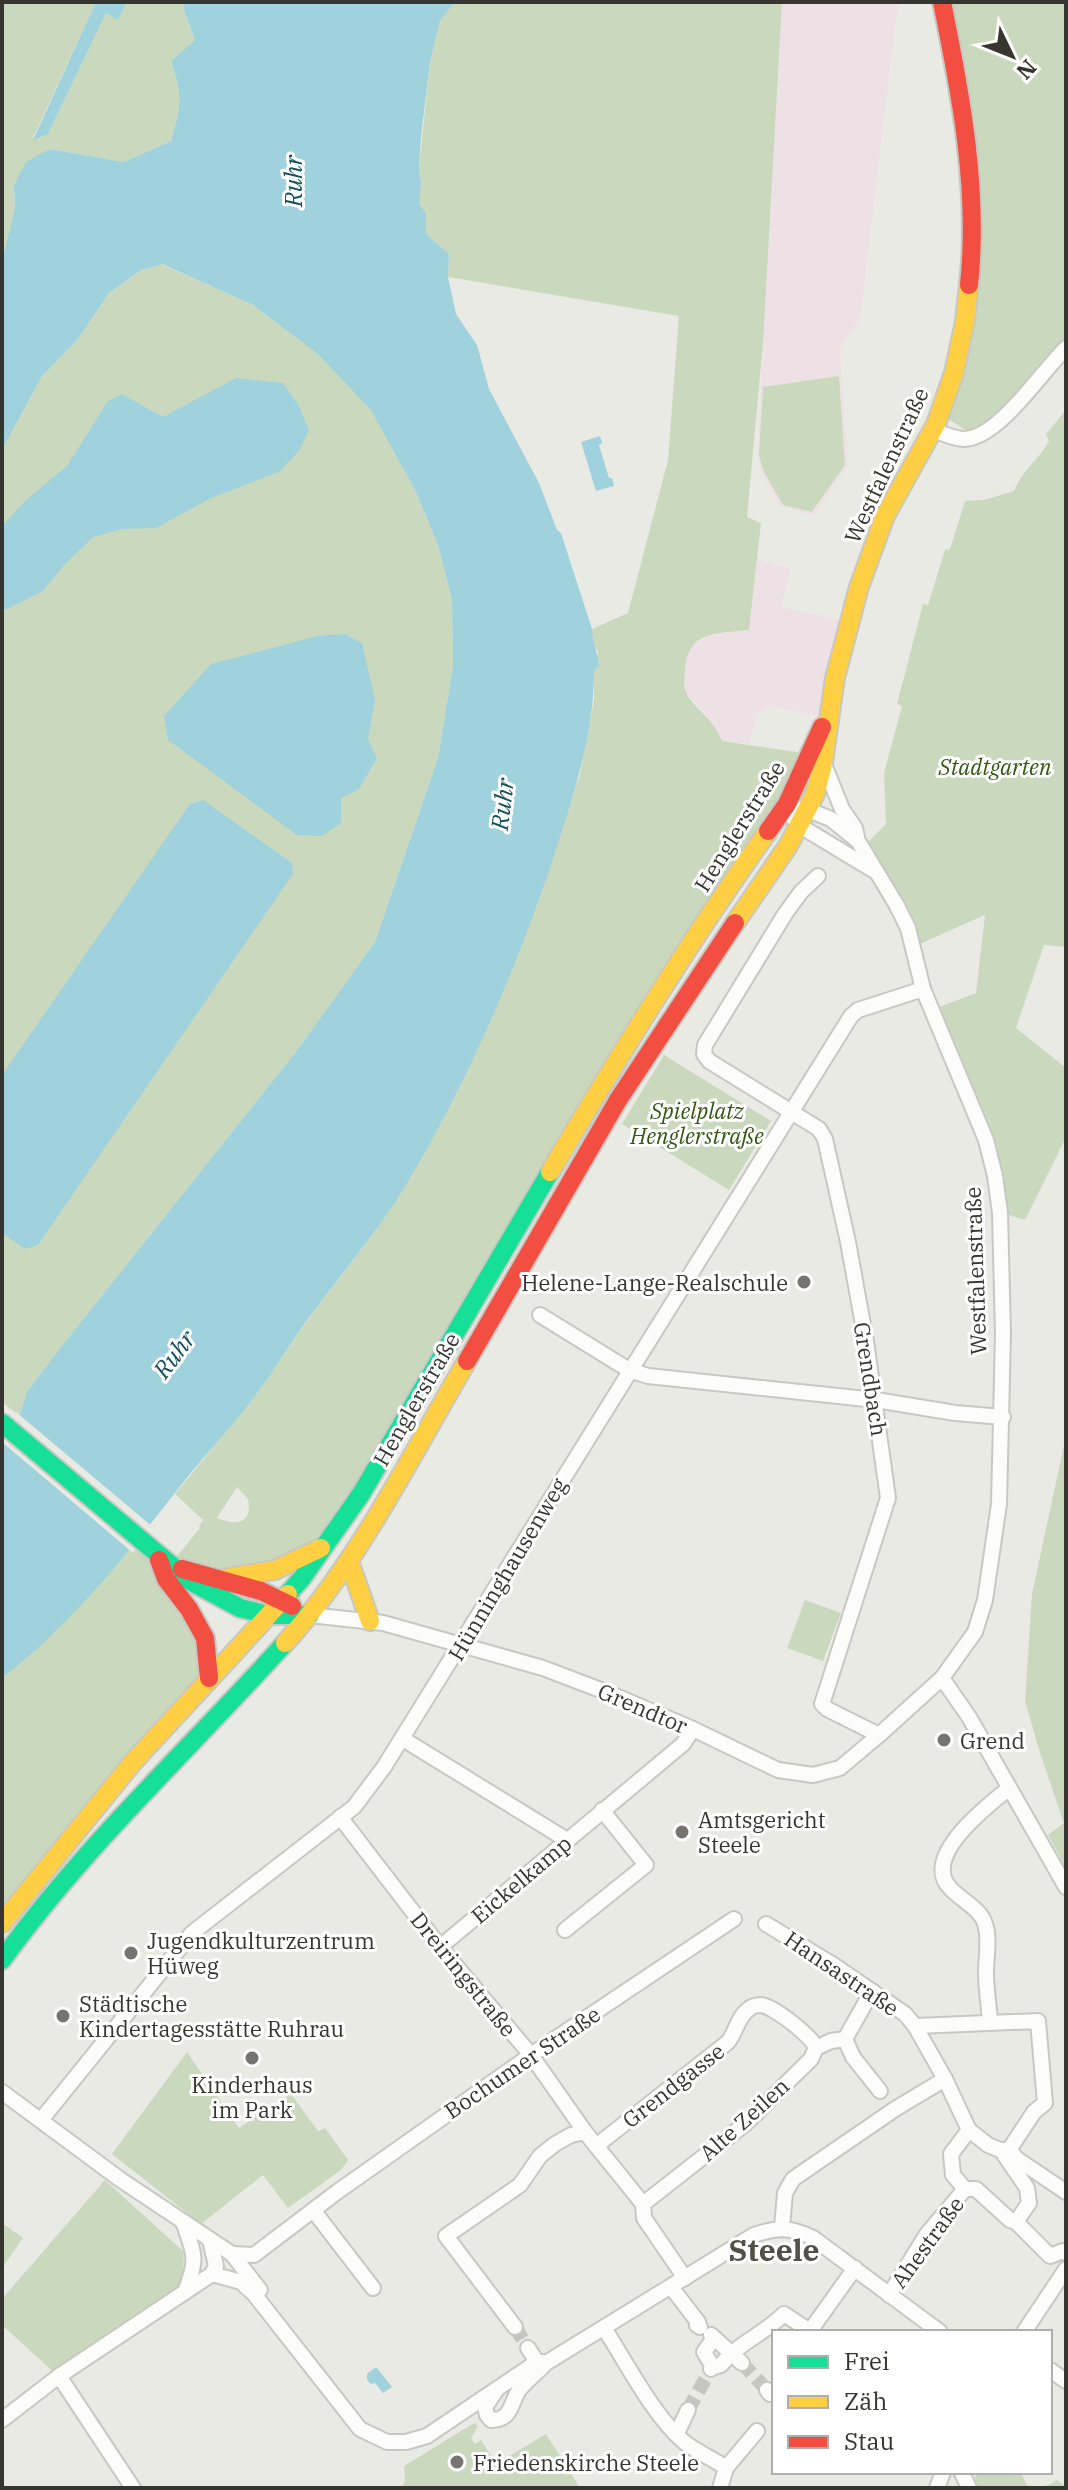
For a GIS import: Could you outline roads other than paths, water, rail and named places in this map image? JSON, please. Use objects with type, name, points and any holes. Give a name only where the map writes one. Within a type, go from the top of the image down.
[{"type":"main road","name":"Westfalenstraße","points":[[830,709],[846,633],[875,538],[897,492],[942,433],[966,323],[972,266],[972,209],[966,142],[942,2]]},
{"type":"main road","name":"Henglerstraße","points":[[2,1960],[71,1871],[310,1615],[349,1561],[602,1125],[660,1033],[807,824],[825,767],[830,709]]},
{"type":"main road","name":"Henglerstraße","points":[[2,1923],[133,1762],[209,1678],[278,1610],[361,1494],[590,1105],[737,874],[787,804],[830,709]]},
{"type":"main road","points":[[2,1423],[177,1572],[207,1591],[240,1608],[310,1615]]},
{"type":"main road","points":[[220,1579],[275,1570],[325,1546]]},
{"type":"main road","points":[[150,1549],[205,1638],[209,1678]]},
{"type":"main road","points":[[349,1561],[370,1621]]},
{"type":"main road","points":[[174,1567],[261,1591],[278,1610],[287,1640]]},
{"type":"street","points":[[942,433],[966,439],[985,434],[1000,422],[1066,348]]},
{"type":"street","name":"Westfalenstraße","points":[[825,767],[842,809],[855,828],[858,841],[908,928],[923,989],[986,1140],[1000,1213],[1003,1417],[999,1504],[985,1600],[975,1632],[942,1678]]},
{"type":"street","name":"Westfalenstraße","points":[[787,804],[807,824],[877,873]]},
{"type":"street","name":"Westfalenstraße","points":[[807,824],[831,819],[858,841]]},
{"type":"street","name":"Grendbach","points":[[818,876],[785,914],[705,1045],[704,1054],[709,1061],[819,1129],[825,1139],[848,1242],[876,1400],[888,1498],[822,1704],[879,1735]]},
{"type":"street","name":"Hünninghausenweg","points":[[41,2120],[192,1933],[340,1817],[363,1795],[403,1739],[462,1645],[629,1370],[851,1016],[858,1010],[923,989]]},
{"type":"street","points":[[540,1315],[629,1370],[662,1378],[876,1400],[955,1413],[1003,1417]]},
{"type":"street","name":"Grendtor","points":[[310,1615],[370,1621],[543,1668],[693,1729],[778,1770],[813,1775],[840,1768],[942,1678]]},
{"type":"street","points":[[942,1678],[969,1717],[1066,1887]]},
{"type":"street","name":"Eickelkamp","points":[[440,1947],[683,1744],[693,1729]]},
{"type":"street","points":[[403,1739],[567,1840]]},
{"type":"street","points":[[990,2022],[986,1927],[983,1918],[946,1885],[942,1862],[973,1821],[1008,1789]]},
{"type":"street","points":[[565,1930],[646,1865],[602,1810]]},
{"type":"street","name":"Dreiringstraße","points":[[340,1817],[440,1947],[531,2055],[585,2132],[643,2204],[644,2218],[685,2278]]},
{"type":"street","name":"Bochumer Straße","points":[[232,2254],[254,2255],[531,2055],[734,1919]]},
{"type":"street","name":"Hansastraße","points":[[766,1924],[905,2014],[941,2072],[969,2130]]},
{"type":"street","points":[[816,2048],[845,2039],[872,1991]]},
{"type":"street","name":"Grendgasse","points":[[596,2146],[728,2042],[741,2017],[752,2007],[764,2005],[772,2010],[811,2037],[816,2048]]},
{"type":"street","name":"Hansastraße","points":[[915,2026],[1038,2021],[1045,2103],[1034,2112],[1009,2150]]},
{"type":"street","points":[[845,2039],[853,2057],[887,2099]]},
{"type":"street","name":"Alte Zeilen","points":[[643,2204],[745,2124],[811,2059],[816,2048]]},
{"type":"street","points":[[782,2227],[785,2193],[793,2179],[887,2099],[941,2072]]},
{"type":"street","points":[[2,2092],[121,2180],[232,2254],[292,2331],[297,2347]]},
{"type":"street","points":[[1066,2192],[1017,2159],[1009,2150],[988,2145],[969,2130],[951,2154],[953,2175],[965,2189],[976,2189],[1050,2256],[1063,2251],[1066,2253]]},
{"type":"street","points":[[515,2327],[446,2236],[520,2185],[540,2156],[555,2144],[571,2135],[585,2132]]},
{"type":"street","points":[[1009,2150],[1005,2156],[1027,2188],[1029,2203],[1016,2222]]},
{"type":"street","name":"Ahestraße","points":[[889,2295],[927,2234],[965,2189]]},
{"type":"street","points":[[313,2210],[373,2288]]},
{"type":"street","points":[[183,2222],[195,2258],[195,2268],[185,2292]]},
{"type":"street","points":[[212,2274],[241,2282],[254,2294],[360,2429],[387,2442],[406,2442],[427,2436],[497,2389],[604,2328],[754,2235],[782,2227],[798,2230],[813,2238],[937,2330]]},
{"type":"street","points":[[2,2420],[59,2376],[212,2274],[216,2266],[210,2240]]},
{"type":"street","points":[[812,2330],[855,2268]]},
{"type":"street","points":[[1025,2330],[1066,2269]]},
{"type":"street","points":[[671,2287],[698,2322],[697,2325],[736,2358]]},
{"type":"street","points":[[708,2333],[704,2352],[712,2368],[736,2358],[784,2314],[808,2330]]},
{"type":"street","points":[[604,2328],[658,2411],[683,2441],[726,2468]]},
{"type":"street","points":[[528,2348],[542,2362]]},
{"type":"street","points":[[497,2389],[485,2407],[491,2420],[506,2417],[519,2391],[542,2362]]},
{"type":"street","points":[[59,2376],[133,2488]]},
{"type":"street","points":[[677,2433],[688,2410]]},
{"type":"street","points":[[720,2488],[726,2468],[757,2431]]},
{"type":"street","points":[[962,2478],[969,2488]]},
{"type":"water","points":[[96,2],[127,2],[118,20],[106,13],[48,134],[33,140]]},
{"type":"water","name":"Ruhr","points":[[184,2],[455,2],[440,21],[430,62],[421,137],[419,204],[426,213],[426,234],[449,254],[448,277],[456,314],[477,345],[489,389],[539,483],[557,530],[561,533],[592,629],[599,666],[594,671],[590,719],[581,766],[538,902],[484,1036],[418,1165],[394,1204],[244,1411],[98,1587],[52,1635],[2,1678],[2,1436],[19,1416],[27,1392],[57,1352],[295,1053],[375,942],[438,758],[453,666],[452,600],[438,545],[416,492],[371,410],[319,355],[253,305],[162,264],[141,270],[109,293],[78,339],[42,376],[2,450],[4,253],[15,208],[14,185],[26,162],[50,149],[124,162],[171,141],[179,101],[171,61],[195,40]]},
{"type":"water","points":[[236,378],[283,383],[299,406],[309,430],[298,452],[279,472],[211,498],[156,528],[122,529],[93,537],[43,591],[2,609],[2,526],[26,500],[67,466],[108,401],[122,394],[163,417]]},
{"type":"water","points":[[600,436],[602,443],[599,445],[614,486],[596,491],[581,442]]},
{"type":"water","points":[[345,634],[362,643],[375,700],[368,739],[377,758],[359,789],[341,798],[341,823],[322,836],[297,835],[168,740],[164,716],[211,664],[318,636]]},
{"type":"water","points":[[203,800],[292,863],[293,874],[38,1245],[25,1249],[2,1233],[2,1075],[190,804]]},
{"type":"water","points":[[376,2367],[392,2387],[383,2393],[375,2383],[367,2380],[367,2374]]},
{"type":"tunnel","points":[[515,2327],[528,2348]]},
{"type":"tunnel","points":[[742,2363],[767,2390]]},
{"type":"tunnel","points":[[688,2410],[711,2369]]},
{"type":"place","name":"Helene-Lange-Realschule","points":[[804,1282]]},
{"type":"place","name":"Grend","points":[[944,1740]]},
{"type":"place","name":"Amtsgericht Steele","points":[[682,1832]]},
{"type":"place","name":"Jugendkulturzentrum Hüweg","points":[[131,1953]]},
{"type":"place","name":"Städtische Kindertagesstätte Ruhrau","points":[[63,2016]]},
{"type":"place","name":"Kinderhaus im Park","points":[[252,2058]]},
{"type":"place","name":"Friedenskirche Steele","points":[[457,2462]]},
{"type":"district","name":"Steele","points":[[774,2249]]},
{"type":"park label","name":"Stadtgarten","points":[[995,766]]},
{"type":"park label","name":"Spielplatz Henglerstraße","points":[[697,1122]]}]
